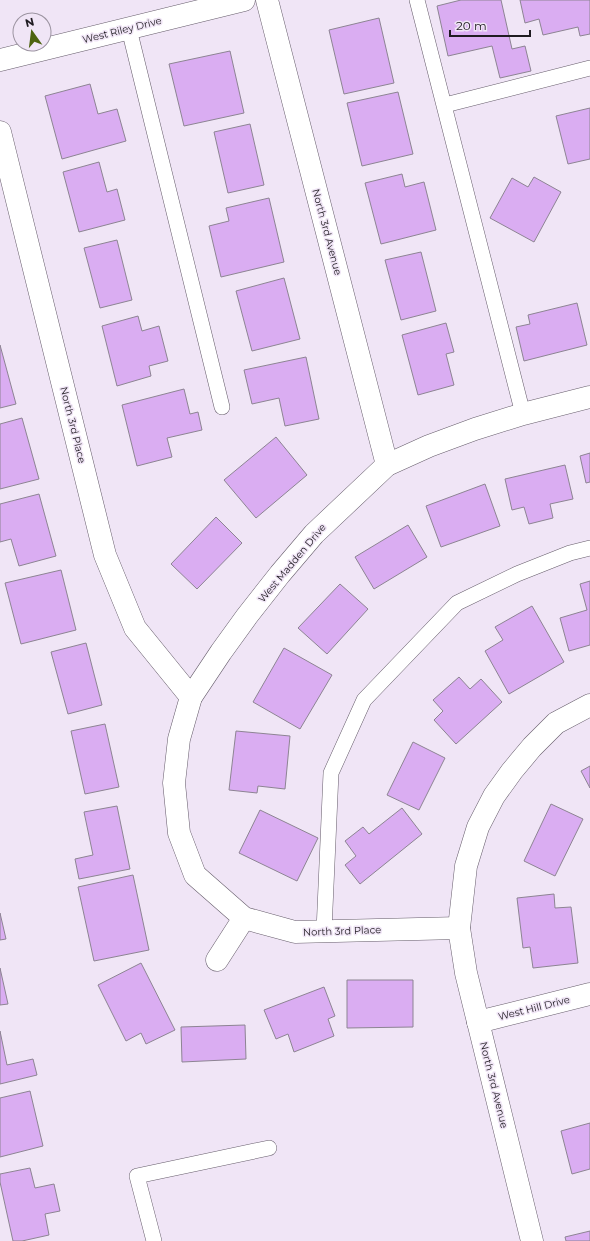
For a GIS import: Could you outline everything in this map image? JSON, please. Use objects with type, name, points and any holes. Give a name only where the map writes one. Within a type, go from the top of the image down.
[{"type":"street","name":"West Riley Drive","points":[[0,60],[244,0]]},
{"type":"street","name":"North 3rd Avenue","points":[[267,0],[387,465]]},
{"type":"street","name":"North 3rd Place","points":[[0,132],[105,555],[135,628],[191,697]]},
{"type":"street","name":"West Madden Drive","points":[[195,875],[178,833],[174,783],[178,739],[191,697],[221,652],[280,574],[314,534],[387,465],[429,446],[475,429],[523,414],[590,397]]},
{"type":"street","name":"North 3rd Avenue","points":[[532,1241],[466,973],[459,928],[466,866],[478,827],[494,796],[512,771],[556,723],[590,704]]},
{"type":"street","name":"North 3rd Place","points":[[195,875],[244,918],[295,932],[459,928]]},
{"type":"street","points":[[217,960],[244,918]]},
{"type":"street","name":"West Hill Drive","points":[[478,1022],[590,994]]},
{"type":"lane","points":[[417,0],[523,414]]},
{"type":"lane","points":[[129,29],[222,407]]},
{"type":"lane","points":[[445,105],[590,68]]},
{"type":"lane","points":[[324,931],[331,773],[364,700],[457,603],[517,574],[570,553],[590,548]]},
{"type":"lane","points":[[154,1241],[137,1176],[269,1148]]},
{"type":"building","points":[[461,0],[501,0],[512,49],[525,46],[531,71],[500,78],[492,46],[448,56],[437,6]]},
{"type":"building","points":[[520,0],[590,0],[590,34],[580,36],[578,27],[543,35],[539,19],[525,23]]},
{"type":"building","points":[[379,18],[394,83],[344,94],[329,30]]},
{"type":"building","points":[[230,51],[244,113],[184,126],[169,64]]},
{"type":"building","points":[[90,84],[98,114],[117,109],[126,141],[62,159],[45,96]]},
{"type":"building","points":[[398,92],[413,154],[362,166],[347,103]]},
{"type":"building","points":[[590,108],[590,159],[568,164],[556,116]]},
{"type":"building","points":[[250,124],[264,185],[228,193],[214,132]]},
{"type":"building","points":[[99,162],[107,192],[117,189],[125,220],[79,232],[63,172]]},
{"type":"building","points":[[402,174],[405,187],[424,182],[436,230],[381,244],[365,183]]},
{"type":"building","points":[[534,177],[561,192],[534,242],[490,218],[512,178],[528,187]]},
{"type":"building","points":[[269,198],[284,262],[221,277],[209,226],[229,221],[226,208]]},
{"type":"building","points":[[117,240],[132,300],[100,308],[84,248]]},
{"type":"building","points":[[421,252],[436,311],[401,320],[385,260]]},
{"type":"building","points":[[284,278],[300,339],[252,351],[236,291]]},
{"type":"building","points":[[577,303],[587,345],[524,361],[516,327],[530,324],[528,315]]},
{"type":"building","points":[[138,316],[142,331],[159,326],[168,361],[149,366],[151,376],[117,386],[102,326]]},
{"type":"building","points":[[446,323],[454,352],[446,354],[454,385],[418,395],[402,335]]},
{"type":"building","points":[[0,345],[16,404],[0,408]]},
{"type":"building","points":[[306,357],[319,419],[285,426],[279,398],[252,404],[244,370]]},
{"type":"building","points":[[184,389],[190,414],[198,412],[202,430],[167,438],[172,457],[137,466],[122,405]]},
{"type":"building","points":[[22,418],[39,479],[0,489],[0,424]]},
{"type":"building","points":[[276,437],[307,475],[256,518],[224,480]]},
{"type":"building","points":[[590,453],[590,482],[586,483],[580,456]]},
{"type":"building","points":[[565,465],[573,499],[550,504],[553,518],[529,524],[524,507],[512,510],[505,479]]},
{"type":"building","points":[[485,484],[500,526],[441,547],[426,506]]},
{"type":"building","points":[[39,494],[56,556],[19,566],[11,539],[0,542],[0,504]]},
{"type":"building","points":[[216,517],[242,543],[197,589],[171,564]]},
{"type":"building","points":[[408,525],[427,557],[374,589],[355,557]]},
{"type":"building","points":[[61,570],[76,630],[21,644],[5,583]]},
{"type":"building","points":[[590,581],[590,645],[569,651],[560,618],[587,610],[580,584]]},
{"type":"building","points":[[340,584],[368,609],[327,654],[298,628]]},
{"type":"building","points":[[532,606],[564,662],[509,694],[485,651],[503,640],[495,627]]},
{"type":"building","points":[[86,643],[102,705],[68,714],[51,652]]},
{"type":"building","points":[[284,648],[332,675],[300,729],[253,702]]},
{"type":"building","points":[[459,677],[470,689],[481,679],[502,702],[456,744],[434,720],[443,711],[433,700]]},
{"type":"building","points":[[105,724],[119,787],[85,794],[71,731]]},
{"type":"building","points":[[236,731],[290,736],[285,789],[258,786],[257,793],[229,790]]},
{"type":"building","points":[[413,742],[445,758],[419,810],[387,795]]},
{"type":"building","points":[[590,766],[590,788],[581,771]]},
{"type":"building","points":[[551,804],[583,819],[555,876],[524,861]]},
{"type":"building","points":[[117,806],[130,869],[79,879],[75,859],[93,855],[84,812]]},
{"type":"building","points":[[402,808],[422,834],[360,884],[345,865],[356,856],[345,841],[363,827],[369,834]]},
{"type":"building","points":[[260,810],[318,838],[297,881],[239,853]]},
{"type":"building","points":[[133,875],[149,950],[94,961],[78,887]]},
{"type":"building","points":[[554,894],[555,908],[571,907],[578,963],[533,968],[530,947],[523,948],[517,898]]},
{"type":"building","points":[[0,913],[6,939],[0,940]]},
{"type":"building","points":[[141,963],[175,1030],[146,1044],[141,1033],[126,1041],[98,985]]},
{"type":"building","points":[[0,968],[8,1004],[0,1005]]},
{"type":"building","points":[[347,980],[413,980],[413,1027],[347,1028]]},
{"type":"building","points":[[324,987],[335,1016],[328,1019],[334,1036],[294,1052],[288,1034],[276,1039],[264,1010]]},
{"type":"building","points":[[245,1025],[246,1059],[182,1062],[181,1027]]},
{"type":"building","points":[[0,1031],[7,1065],[33,1059],[37,1075],[0,1084]]},
{"type":"building","points":[[30,1091],[43,1146],[0,1157],[0,1098]]},
{"type":"building","points":[[590,1123],[590,1169],[572,1174],[561,1131]]},
{"type":"building","points":[[30,1168],[35,1188],[54,1184],[60,1211],[45,1214],[49,1235],[22,1241],[13,1241],[0,1182],[0,1174]]},
{"type":"building","points":[[590,1231],[590,1241],[566,1241],[565,1237]]}]
